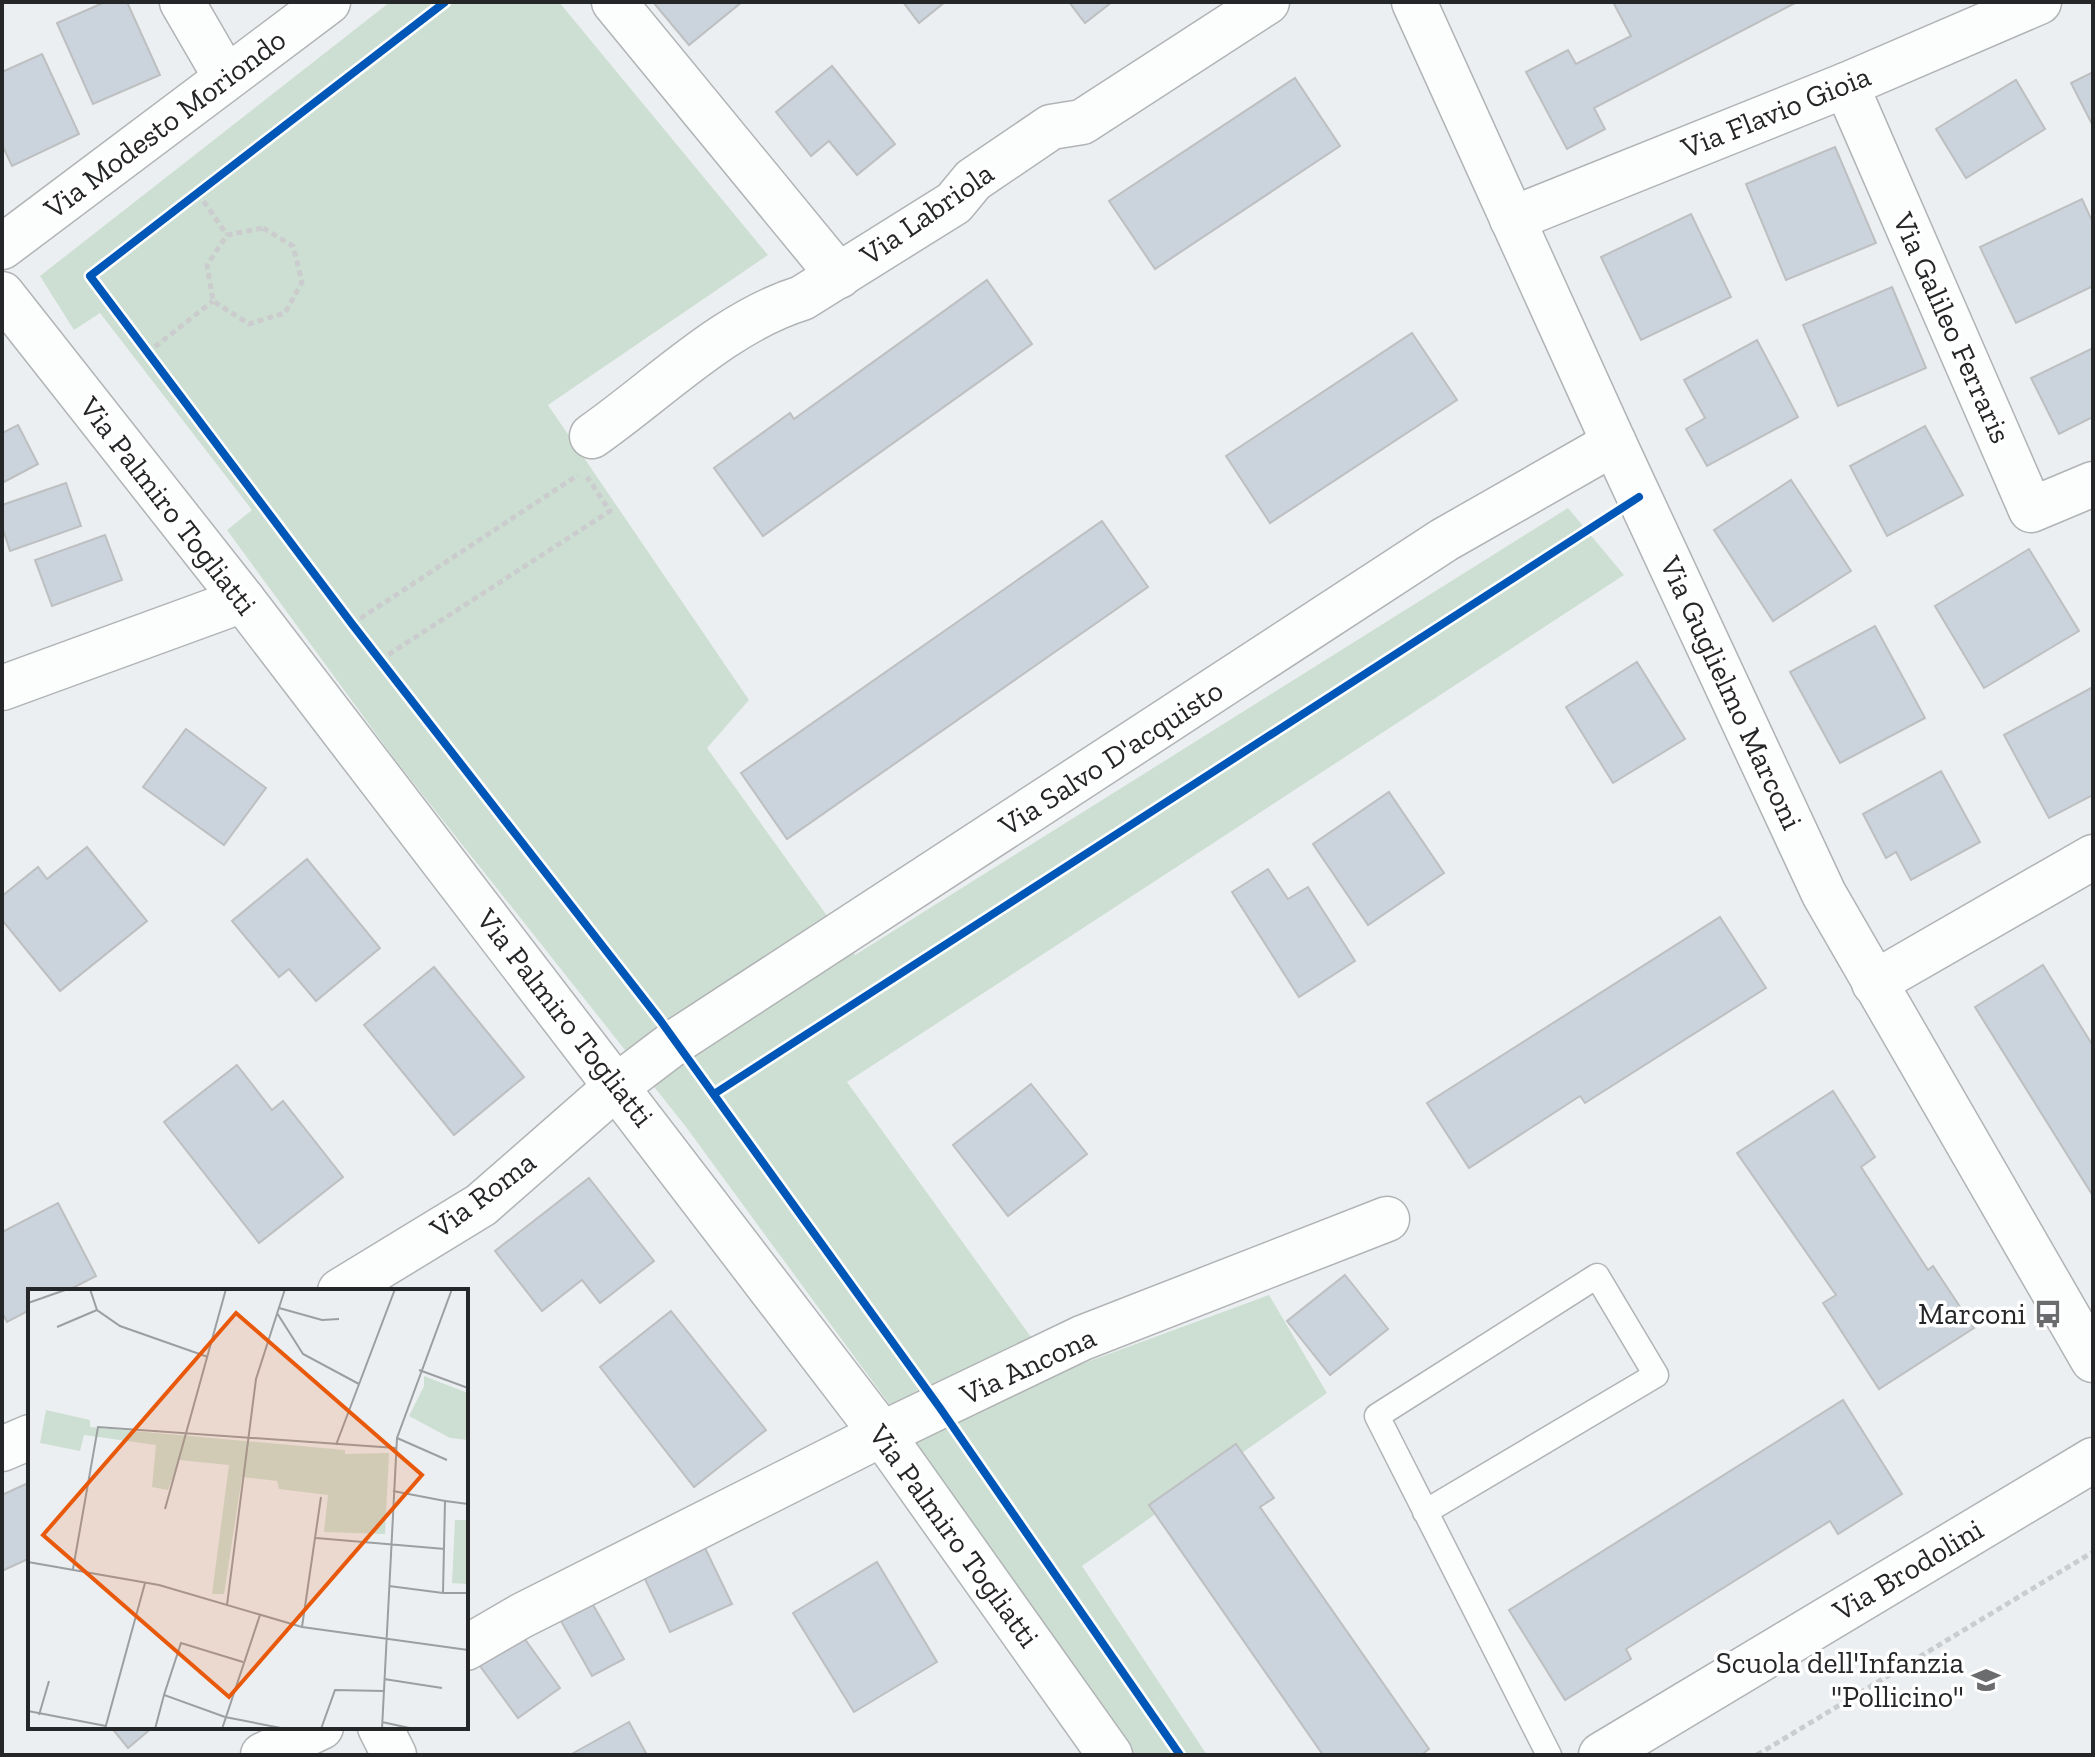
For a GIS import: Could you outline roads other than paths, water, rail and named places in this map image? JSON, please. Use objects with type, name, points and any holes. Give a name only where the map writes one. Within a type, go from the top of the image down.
[{"type":"street","points":[[182,2],[225,76]]},
{"type":"street","name":"Via Modesto Moriondo","points":[[2,247],[225,76],[328,2]]},
{"type":"street","points":[[614,2],[839,276]]},
{"type":"street","name":"Via Labriola","points":[[592,436],[639,403],[657,383],[775,306],[802,298],[954,203],[973,180],[1051,127],[1082,122],[1267,2]]},
{"type":"street","name":"Via Guglielmo Marconi","points":[[1414,2],[1614,443],[1824,894],[2093,1360]]},
{"type":"street","name":"Via Flavio Gioia","points":[[1512,219],[1846,85],[2039,2]]},
{"type":"street","name":"Via Galileo Ferraris","points":[[1846,85],[2031,510],[2093,484]]},
{"type":"street","name":"Via Palmiro Togliatti","points":[[2,294],[243,600],[882,1434],[1110,1755]]},
{"type":"street","name":"Via Salvo D'acquisto","points":[[617,1086],[675,1042],[1444,540],[1614,443]]},
{"type":"street","points":[[2,688],[243,600]]},
{"type":"street","points":[[1874,983],[2093,857]]},
{"type":"street","name":"Via Roma","points":[[343,1289],[481,1205],[617,1086]]},
{"type":"street","name":"Via Ancona","points":[[468,1647],[521,1616],[882,1434],[1082,1338],[1387,1219]]},
{"type":"street","points":[[2,1449],[28,1438]]},
{"type":"street","name":"Via Brodolini","points":[[1601,1755],[2093,1460]]},
{"type":"street","points":[[263,1755],[317,1729]]},
{"type":"street","points":[[381,1729],[394,1755]]},
{"type":"lane","points":[[1425,1512],[1656,1375],[1597,1276],[1377,1416],[1425,1512],[1549,1755]]},
{"type":"place","name":"Marconi","points":[[2048,1314]]},
{"type":"place","name":"Scuola dell'Infanzia \"Pollicino\"","points":[[1986,1680]]}]
